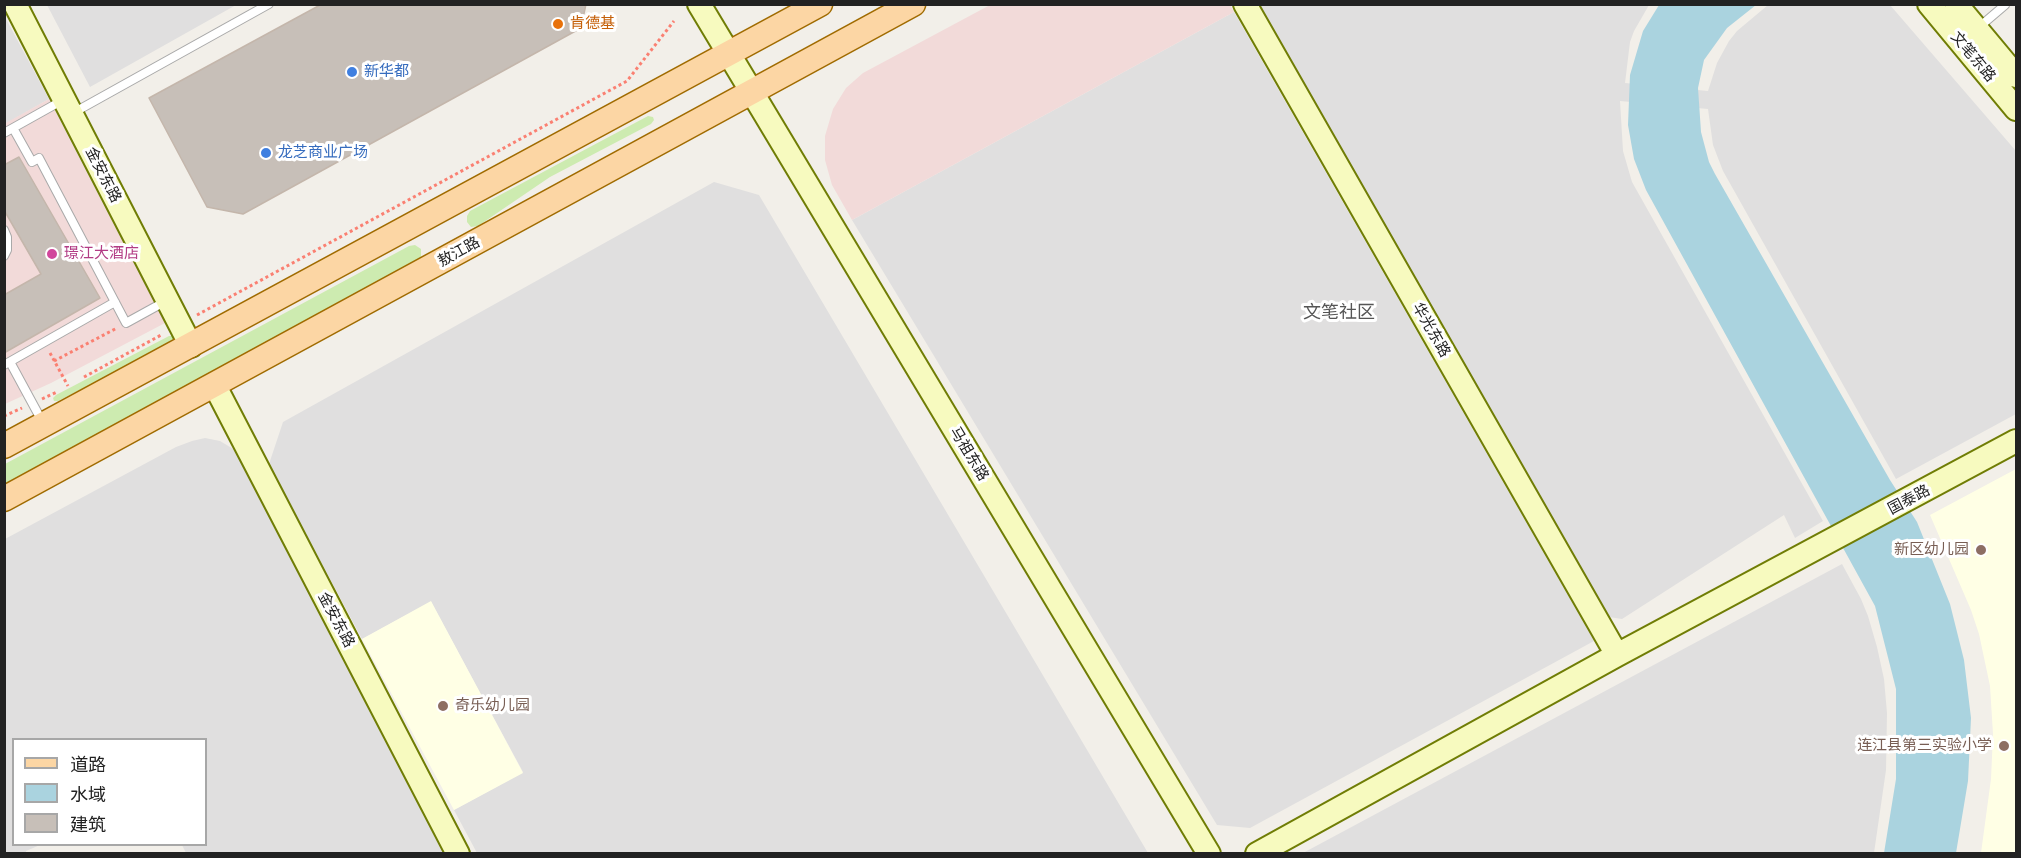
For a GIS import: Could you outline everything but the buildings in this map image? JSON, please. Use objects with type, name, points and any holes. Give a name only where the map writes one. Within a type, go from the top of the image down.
[{"type":"main road","points":[[4,446],[44,425],[185,335],[729,55],[820,4]]},
{"type":"main road","name":"敖江路","points":[[4,499],[913,4]]},
{"type":"street","name":"金安东路","points":[[15,4],[185,335]]},
{"type":"street","name":"马祖东路","points":[[699,4],[1209,854]]},
{"type":"street","name":"华光东路","points":[[1245,4],[1617,655]]},
{"type":"street","name":"文笔东路","points":[[1929,4],[2016,109]]},
{"type":"street","name":"文笔东路","points":[[1956,4],[2016,76]]},
{"type":"street","name":"金安东路","points":[[214,386],[458,854]]},
{"type":"street","name":"国泰路","points":[[1257,854],[1617,655],[2016,441]]},
{"type":"lane","points":[[4,133],[67,107],[269,4]]},
{"type":"lane","points":[[1977,29],[2005,5]]},
{"type":"lane","points":[[13,128],[32,162],[39,158],[126,322],[167,300]]},
{"type":"lane","points":[[4,230],[7,250],[4,256]]},
{"type":"lane","points":[[44,425],[7,364],[115,302]]},
{"type":"path","points":[[78,380],[185,335],[627,81],[674,21]]},
{"type":"path","points":[[54,361],[126,322]]},
{"type":"path","points":[[4,416],[68,386],[51,356]]},
{"type":"shaded area","points":[[47,5],[236,5],[90,87]]},
{"type":"shaded area","points":[[990,5],[1230,5],[1234,12],[852,220],[832,185],[825,160],[825,136],[833,109],[846,88],[863,73]]},
{"type":"shaded area","points":[[1258,5],[1649,5],[1630,42],[1625,83],[1708,91],[1717,63],[1729,41],[1737,31],[1768,5],[1890,5],[2016,151],[2016,414],[1896,479],[1723,171],[1713,145],[1708,109],[1620,101],[1623,151],[1632,182],[1823,521],[1795,538],[1784,515],[1622,619],[1609,617]]},
{"type":"shaded area","points":[[1234,12],[1594,641],[1250,828],[1217,825],[852,220]]},
{"type":"shaded area","points":[[5,17],[49,99],[4,124]]},
{"type":"shaded area","points":[[49,99],[165,323],[51,383],[5,404],[4,124]]},
{"type":"shaded area","points":[[714,182],[759,195],[1148,853],[477,853],[454,810],[523,772],[431,602],[362,639],[269,464],[283,422]]},
{"type":"shaded area","points":[[205,438],[220,441],[235,450],[248,463],[445,853],[186,853],[182,846],[207,846],[207,738],[12,738],[12,846],[38,846],[26,853],[5,854],[5,539],[176,447]]},
{"type":"shaded area","name":"新区幼儿园","points":[[2016,469],[2016,853],[1981,853],[1991,779],[1993,734],[1990,686],[1979,634],[1971,610],[1930,515]]},
{"type":"shaded area","points":[[1842,564],[1868,616],[1884,679],[1887,713],[1886,770],[1874,853],[1303,853]]},
{"type":"shaded area","name":"奇乐幼儿园","points":[[431,601],[523,773],[454,810],[362,639]]},
{"type":"green space","points":[[648,116],[653,117],[651,124],[550,177],[478,226],[471,227],[467,222],[470,211]]},
{"type":"green space","points":[[415,245],[421,249],[421,257],[415,263],[5,486],[5,464],[409,246]]},
{"type":"green space","points":[[169,336],[175,339],[173,343],[54,401],[53,398],[56,395]]},
{"type":"water","points":[[1659,5],[1756,5],[1727,28],[1704,60],[1698,88],[1701,132],[1709,162],[1715,174],[1890,480],[1917,522],[1950,604],[1964,660],[1971,718],[1968,781],[1956,853],[1884,853],[1896,779],[1896,689],[1875,606],[1646,190],[1634,159],[1628,125],[1630,75],[1643,31]]},
{"type":"place","name":"肯德基","points":[[558,24]]},
{"type":"place","name":"新华都","points":[[352,72]]},
{"type":"place","name":"龙芝商业广场","points":[[266,153]]},
{"type":"place","name":"璟江大酒店","points":[[52,254]]},
{"type":"place","name":"新区幼儿园","points":[[1981,550]]},
{"type":"place","name":"奇乐幼儿园","points":[[443,706]]},
{"type":"place","name":"连江县第三实验小学","points":[[2004,746]]},
{"type":"district","name":"文笔社区","points":[[1339,313]]}]
